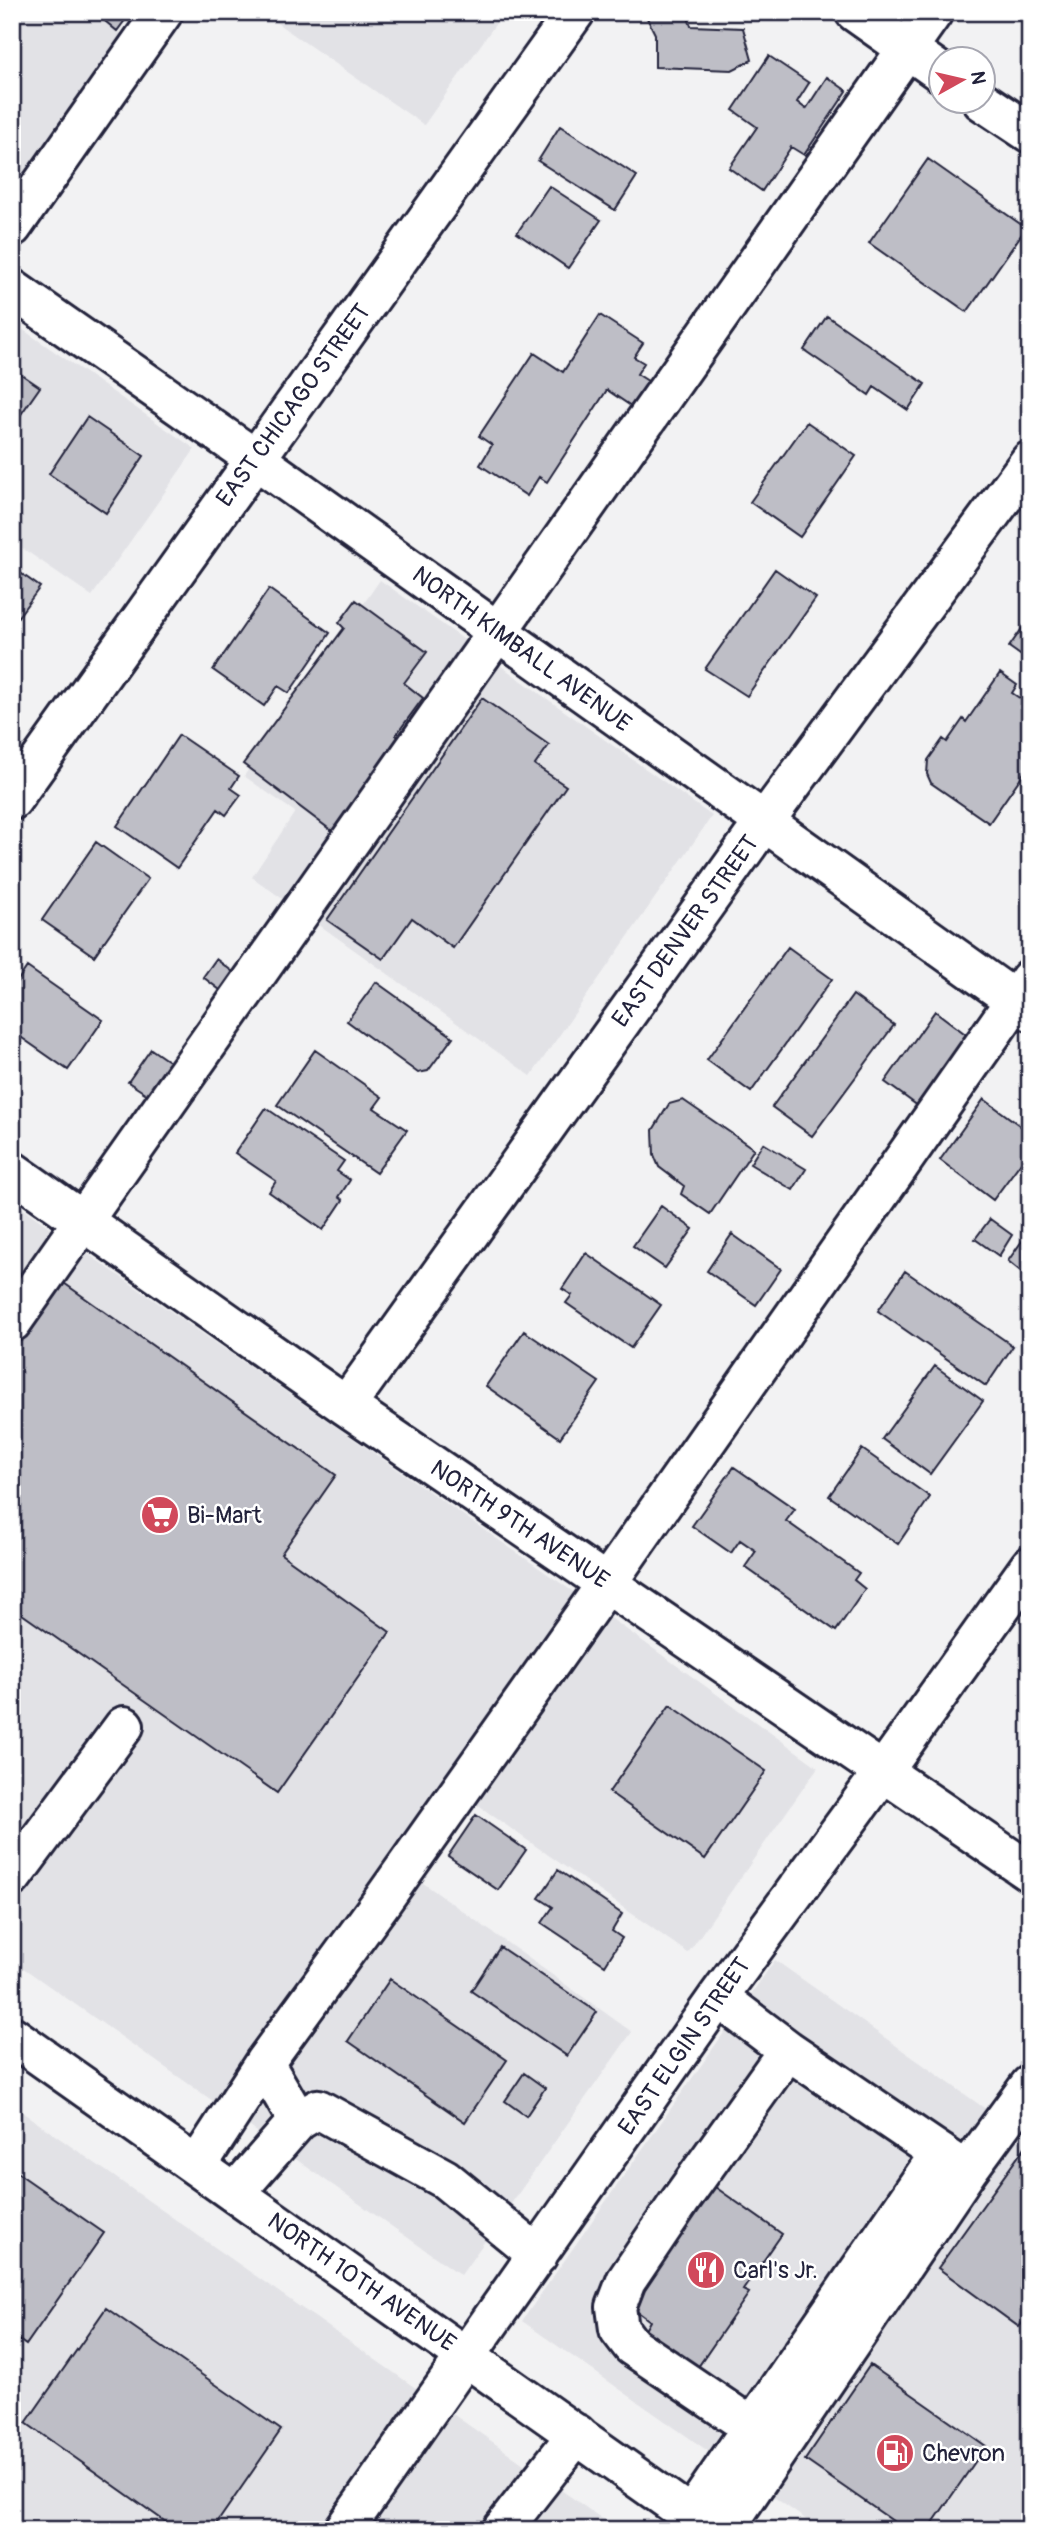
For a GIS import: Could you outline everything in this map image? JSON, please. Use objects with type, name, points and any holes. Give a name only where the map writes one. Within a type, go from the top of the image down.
[{"type":"street","points":[[12,227],[163,12]]},
{"type":"street","name":"EAST CHICAGO STREET","points":[[12,800],[575,12]]},
{"type":"street","points":[[855,12],[926,62]]},
{"type":"street","points":[[12,1322],[933,12]]},
{"type":"street","points":[[996,110],[1030,133]]},
{"type":"street","name":"NORTH KIMBALL AVENUE","points":[[12,289],[764,822],[1025,997]]},
{"type":"street","name":"EAST DENVER STREET","points":[[346,1406],[764,822],[1030,461]]},
{"type":"street","points":[[197,2166],[264,2063],[1025,997]]},
{"type":"street","name":"NORTH 9TH AVENUE","points":[[12,1171],[346,1406],[1030,1872]]},
{"type":"street","name":"EAST ELGIN STREET","points":[[344,2530],[718,1997],[1030,1566]]},
{"type":"street","points":[[12,1877],[124,1726]]},
{"type":"street","points":[[718,1997],[788,2050],[953,2162]]},
{"type":"street","name":"NORTH 10TH AVENUE","points":[[12,2036],[709,2525]]},
{"type":"street","points":[[752,2427],[632,2346],[619,2329],[617,2307],[626,2281],[680,2200],[788,2050]]},
{"type":"street","points":[[264,2063],[298,2120]]},
{"type":"street","points":[[709,2525],[752,2427],[953,2162],[1030,2085]]},
{"type":"street","points":[[235,2193],[298,2120],[317,2109],[445,2179],[538,2255]]},
{"type":"street","points":[[709,2525],[953,2162]]},
{"type":"street","points":[[517,2524],[577,2434]]},
{"type":"shaded area","points":[[12,12],[91,12],[126,37],[12,208]]},
{"type":"shaded area","points":[[261,12],[504,12],[424,125]]},
{"type":"shaded area","points":[[12,322],[195,449],[92,596],[12,541]]},
{"type":"shaded area","points":[[380,580],[712,816],[531,1076],[252,877],[295,812],[244,776]]},
{"type":"shaded area","points":[[12,1201],[605,1614],[818,1767],[688,1953],[473,1802],[419,1880],[632,2032],[461,2275],[12,1960]]},
{"type":"shaded area","points":[[775,1960],[987,2110],[1030,2047],[1030,2530],[821,2530],[522,2321]]},
{"type":"shaded area","points":[[12,2105],[618,2530],[12,2530],[12,2385],[22,2370],[12,2363]]},
{"type":"building","points":[[94,12],[131,12],[117,31]]},
{"type":"building","points":[[644,12],[686,12],[691,26],[743,28],[752,60],[732,70],[655,67],[655,34]]},
{"type":"building","points":[[769,56],[809,83],[797,102],[806,109],[827,77],[847,91],[804,155],[791,147],[762,191],[729,168],[757,127],[733,110]]},
{"type":"building","points":[[560,126],[637,176],[615,210],[538,161]]},
{"type":"building","points":[[928,159],[1026,228],[967,312],[869,243]]},
{"type":"building","points":[[549,186],[601,220],[568,268],[517,233]]},
{"type":"building","points":[[600,315],[643,343],[634,357],[644,363],[637,374],[651,383],[634,408],[607,390],[547,482],[539,477],[527,496],[480,465],[492,445],[479,436],[534,353],[563,372]]},
{"type":"building","points":[[827,316],[925,384],[908,410],[874,387],[869,395],[804,350]]},
{"type":"building","points":[[12,368],[40,387],[12,427]]},
{"type":"building","points":[[87,417],[144,456],[106,513],[49,474]]},
{"type":"building","points":[[807,422],[856,456],[800,537],[750,502]]},
{"type":"building","points":[[12,567],[40,587],[12,625]]},
{"type":"building","points":[[775,569],[816,598],[747,696],[705,669]]},
{"type":"building","points":[[269,589],[330,633],[289,693],[278,686],[264,706],[213,670]]},
{"type":"building","points":[[356,600],[427,652],[404,683],[423,698],[396,735],[404,742],[336,834],[243,764],[344,628],[339,623]]},
{"type":"building","points":[[1028,620],[1030,621],[1030,662],[1009,647]]},
{"type":"building","points":[[1000,673],[1017,685],[1012,693],[1030,705],[1030,764],[989,823],[931,783],[927,774],[928,760],[943,739],[947,742],[963,719],[966,722]]},
{"type":"building","points":[[482,698],[549,745],[535,765],[566,786],[453,948],[412,918],[383,959],[327,920]]},
{"type":"building","points":[[179,735],[239,776],[231,788],[241,795],[226,815],[218,809],[177,868],[117,826]]},
{"type":"building","points":[[96,842],[148,879],[94,956],[42,920]]},
{"type":"building","points":[[788,947],[832,979],[751,1092],[707,1060]]},
{"type":"building","points":[[216,959],[237,975],[224,993],[203,977]]},
{"type":"building","points":[[27,967],[103,1020],[68,1070],[12,1031],[12,980],[16,983]]},
{"type":"building","points":[[376,982],[453,1037],[428,1071],[418,1073],[347,1021]]},
{"type":"building","points":[[853,995],[894,1025],[812,1136],[772,1107]]},
{"type":"building","points":[[935,1011],[968,1036],[918,1106],[885,1082]]},
{"type":"building","points":[[151,1049],[174,1065],[151,1097],[128,1082]]},
{"type":"building","points":[[315,1050],[382,1097],[374,1108],[407,1130],[376,1173],[277,1105]]},
{"type":"building","points":[[984,1099],[1030,1133],[1030,1150],[993,1200],[940,1160]]},
{"type":"building","points":[[683,1100],[754,1149],[710,1214],[681,1194],[684,1186],[659,1167],[654,1155],[653,1130],[669,1104]]},
{"type":"building","points":[[266,1108],[344,1161],[337,1171],[350,1180],[339,1197],[343,1200],[323,1230],[269,1192],[276,1181],[235,1153]]},
{"type":"building","points":[[763,1143],[806,1169],[793,1190],[750,1164]]},
{"type":"building","points":[[661,1206],[693,1229],[665,1268],[633,1246]]},
{"type":"building","points":[[990,1219],[1012,1235],[999,1256],[975,1239]]},
{"type":"building","points":[[732,1234],[781,1269],[756,1305],[707,1271]]},
{"type":"building","points":[[1022,1241],[1030,1247],[1029,1278],[1008,1261]]},
{"type":"building","points":[[586,1253],[661,1305],[631,1348],[566,1303],[572,1295],[562,1289]]},
{"type":"building","points":[[905,1271],[1013,1346],[986,1386],[878,1311]]},
{"type":"building","name":"Bi-Mart","points":[[61,1281],[336,1475],[281,1554],[390,1632],[277,1793],[12,1607],[12,1351]]},
{"type":"building","points":[[524,1331],[599,1382],[560,1438],[486,1386]]},
{"type":"building","points":[[935,1366],[983,1401],[930,1474],[882,1439]]},
{"type":"building","points":[[862,1449],[930,1497],[898,1544],[829,1496]]},
{"type":"building","points":[[734,1467],[795,1509],[786,1521],[859,1573],[854,1580],[865,1589],[836,1631],[745,1567],[756,1551],[740,1540],[731,1553],[692,1526]]},
{"type":"building","points":[[670,1705],[766,1771],[705,1859],[609,1792]]},
{"type":"building","points":[[476,1815],[526,1850],[498,1890],[448,1856]]},
{"type":"building","points":[[558,1870],[622,1914],[612,1931],[622,1938],[605,1965],[542,1923],[553,1907],[539,1898]]},
{"type":"building","points":[[500,1947],[597,2012],[567,2056],[471,1991]]},
{"type":"building","points":[[390,1979],[507,2060],[465,2122],[348,2041]]},
{"type":"building","points":[[524,2073],[545,2088],[526,2116],[505,2101]]},
{"type":"building","points":[[1030,2140],[1030,2313],[1019,2327],[938,2268]]},
{"type":"building","points":[[12,2169],[104,2233],[26,2345],[12,2335]]},
{"type":"building","name":"Carl's Jr.","points":[[708,2182],[782,2234],[743,2290],[749,2293],[698,2367],[645,2330],[650,2321],[630,2306]]},
{"type":"building","points":[[106,2308],[281,2430],[212,2530],[177,2530],[26,2423]]},
{"type":"building","name":"Chevron","points":[[870,2365],[986,2446],[928,2530],[906,2530],[805,2460]]},
{"type":"place","name":"Bi-Mart","points":[[160,1515]]},
{"type":"place","name":"Carl's Jr.","points":[[706,2270]]},
{"type":"place","name":"Chevron","points":[[895,2453]]}]
